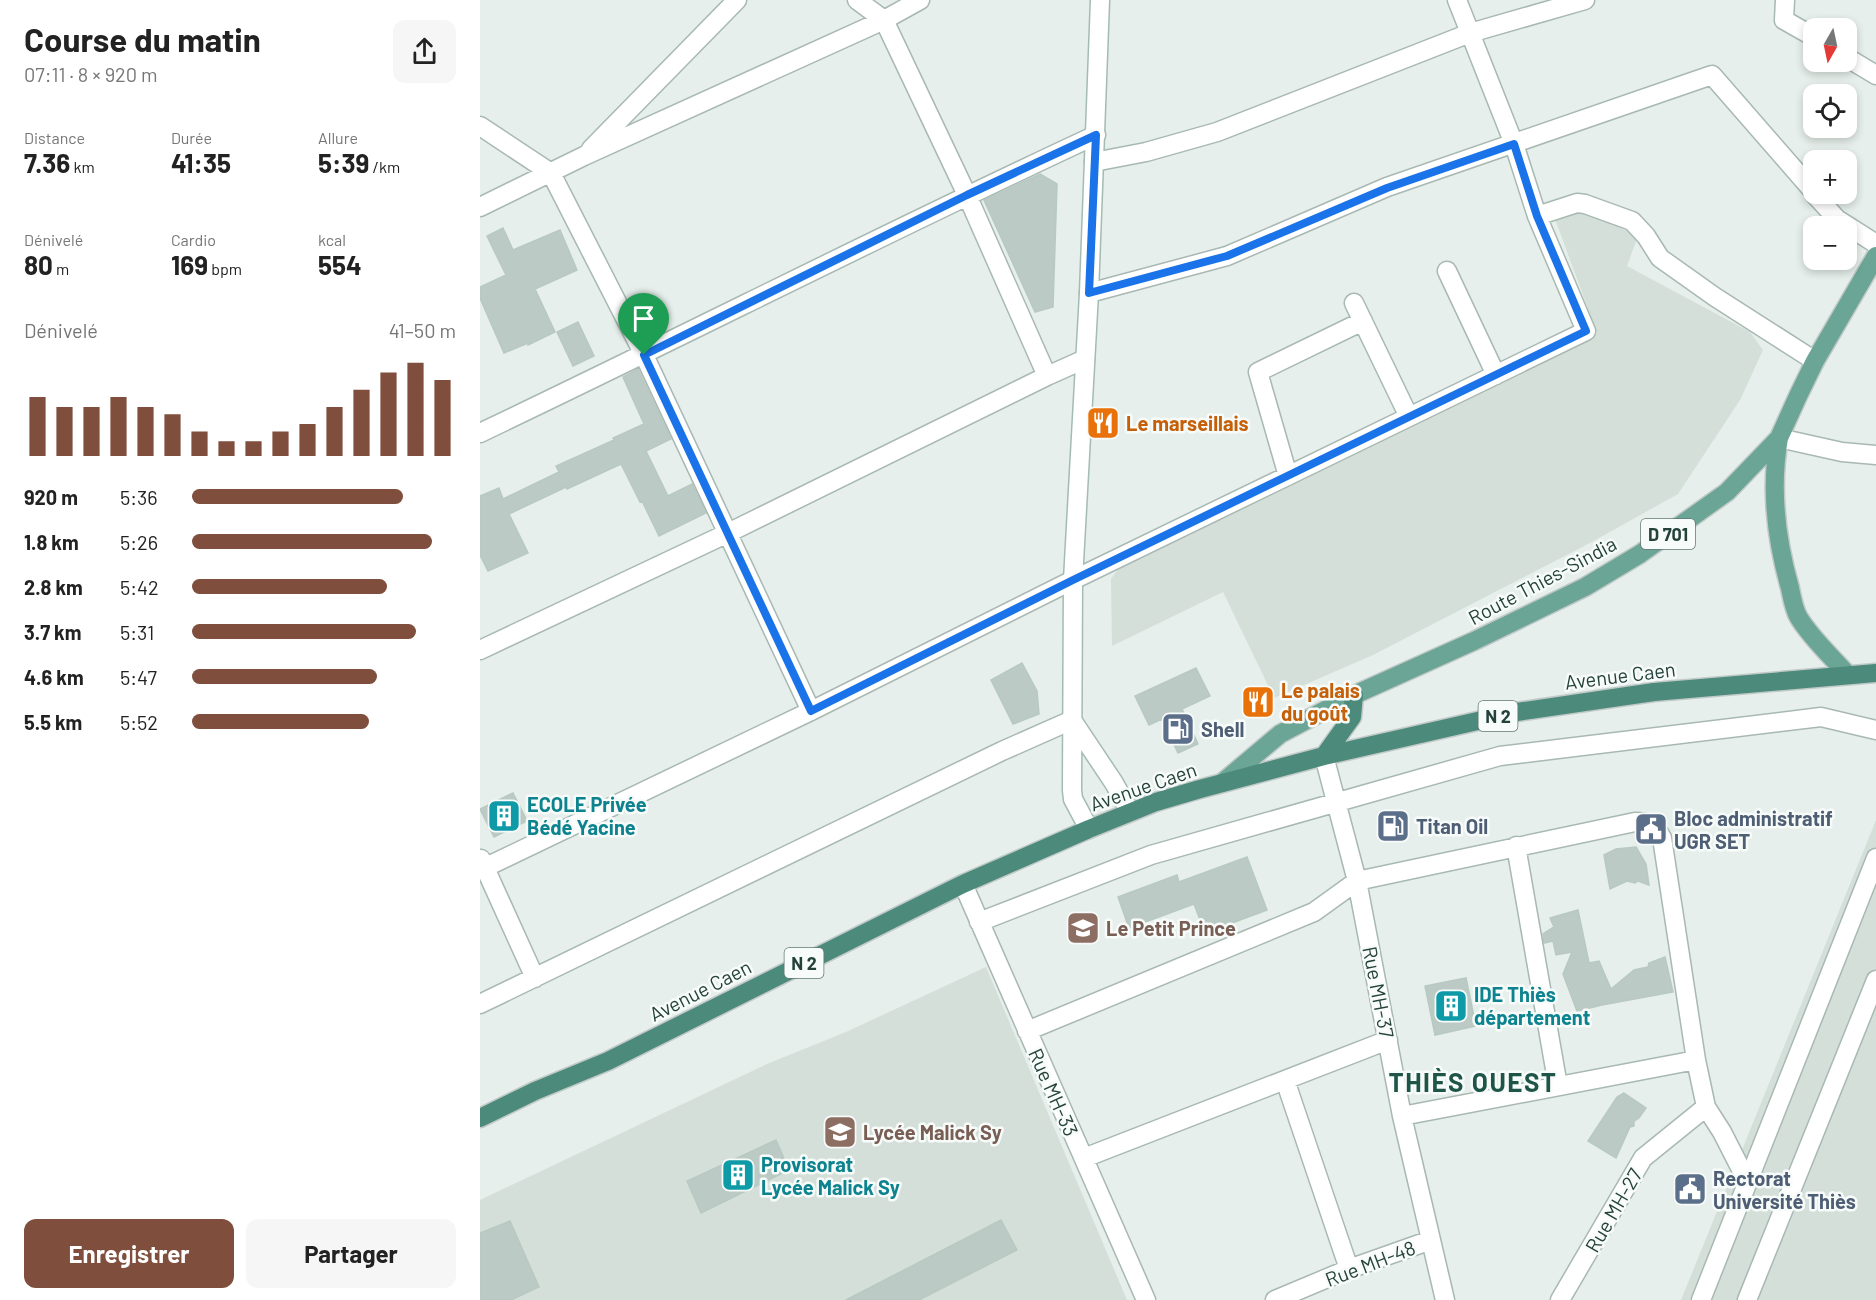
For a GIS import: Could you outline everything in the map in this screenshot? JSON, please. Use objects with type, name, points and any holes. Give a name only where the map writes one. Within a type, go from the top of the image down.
[{"type":"highway","name":"Avenue Caen","points":[[480,1118],[535,1091],[608,1061],[963,884],[1130,812],[1222,783],[1324,756],[1517,711],[1654,692],[1876,673]]},
{"type":"highway","points":[[1324,756],[1352,717],[1354,695]]},
{"type":"main road","name":"Route Thies-Sindia","points":[[1222,783],[1280,734],[1354,695],[1585,587],[1640,554],[1727,492],[1779,438],[1815,361],[1876,256]]},
{"type":"main road","points":[[1779,438],[1775,460],[1776,522],[1791,594],[1798,616],[1847,674]]},
{"type":"street","points":[[584,156],[737,0]]},
{"type":"street","points":[[857,0],[884,20],[967,195],[1047,376]]},
{"type":"street","points":[[480,207],[584,156],[884,20],[920,0]]},
{"type":"street","points":[[1089,829],[1073,799],[1073,580],[1089,293],[1100,0]]},
{"type":"street","points":[[535,978],[482,865],[811,711],[1073,580],[1586,331],[1537,216],[1514,144],[1457,0]]},
{"type":"street","points":[[1094,162],[1146,152],[1217,132],[1470,33],[1585,0]]},
{"type":"street","points":[[1785,0],[1784,20],[1803,31]]},
{"type":"street","points":[[1857,64],[1876,75]]},
{"type":"street","points":[[1089,293],[1227,256],[1387,188],[1712,75],[1803,180]]},
{"type":"street","points":[[480,126],[551,173],[644,355],[811,711]]},
{"type":"street","points":[[480,433],[644,355],[967,195],[1096,135]]},
{"type":"street","points":[[1537,216],[1577,203],[1632,221],[1646,236],[1660,258],[1715,297],[1815,361]]},
{"type":"street","points":[[1824,204],[1837,219],[1876,244]]},
{"type":"street","points":[[1447,272],[1496,375]]},
{"type":"street","points":[[1354,303],[1408,417]]},
{"type":"street","points":[[1288,476],[1257,372],[1363,321]]},
{"type":"street","points":[[480,650],[728,533],[1085,359]]},
{"type":"street","points":[[1779,438],[1842,452],[1876,455]]},
{"type":"street","points":[[980,922],[1151,855],[1500,756],[1821,717],[1876,730]]},
{"type":"street","points":[[1072,720],[1114,783],[1130,812]]},
{"type":"street","points":[[480,1004],[1002,751],[1072,720]]},
{"type":"street","name":"Rue MH-37","points":[[1324,756],[1358,881],[1402,1116],[1445,1300]]},
{"type":"street","points":[[1026,1031],[1314,912],[1358,881],[1635,822],[1646,823],[1660,833],[1662,838],[1696,1060],[1706,1107],[1747,1180]]},
{"type":"street","points":[[1516,846],[1558,1086]]},
{"type":"street","points":[[1701,1300],[1876,858]]},
{"type":"street","name":"Rue MH-33","points":[[963,884],[1146,1300]]},
{"type":"street","points":[[1747,1300],[1876,981]]},
{"type":"street","points":[[1084,1158],[1388,1040]]},
{"type":"street","points":[[1402,1116],[1696,1060]]},
{"type":"street","points":[[1285,1080],[1349,1269]]},
{"type":"street","name":"Rue MH-27","points":[[1560,1300],[1643,1158],[1706,1107]]},
{"type":"street","name":"Rue MH-48","points":[[1275,1300],[1349,1269],[1431,1240]]},
{"type":"shaded area","points":[[1576,206],[1638,236],[1627,266],[1750,332],[1763,350],[1740,400],[1678,494],[1590,543],[1373,655],[1274,698],[1223,592],[1112,646],[1111,579],[1119,568],[1274,489],[1597,333],[1555,219]]},
{"type":"shaded area","points":[[1876,820],[1876,1300],[1681,1300]]},
{"type":"shaded area","name":"Lycée Malick Sy","points":[[986,967],[1127,1300],[480,1300],[480,1200],[767,1064],[846,1032]]},
{"type":"building","points":[[1040,174],[1057,184],[1053,307],[1035,312],[984,200]]},
{"type":"building","points":[[503,228],[513,250],[560,230],[577,270],[535,289],[555,332],[504,353],[480,298],[480,287],[506,275],[487,236]]},
{"type":"building","points":[[578,322],[594,356],[573,366],[557,332]]},
{"type":"building","points":[[638,369],[671,439],[646,451],[668,496],[692,484],[706,513],[659,536],[621,464],[509,514],[528,553],[488,571],[480,555],[480,496],[499,488],[503,499],[559,472],[556,466],[644,424],[623,377]]},
{"type":"building","points":[[1022,663],[1037,691],[1039,714],[1013,724],[991,680]]},
{"type":"building","points":[[1196,668],[1210,696],[1182,709],[1198,744],[1178,753],[1162,719],[1149,725],[1135,696]]},
{"type":"building","name":"ECOLE Privée Bédé Yacine","points":[[513,793],[527,821],[494,837],[480,809]]},
{"type":"building","points":[[1636,847],[1646,864],[1649,885],[1638,881],[1635,883],[1627,881],[1610,889],[1604,855],[1616,849]]},
{"type":"building","points":[[1247,857],[1267,910],[1205,933],[1194,904],[1129,928],[1118,897],[1177,875],[1179,882]]},
{"type":"building","points":[[1578,910],[1589,963],[1599,961],[1611,989],[1634,970],[1648,967],[1649,963],[1665,957],[1673,992],[1577,1011],[1563,974],[1572,952],[1556,955],[1553,941],[1544,943],[1543,934],[1554,927],[1550,918]]},
{"type":"building","name":"IDE Thiès département","points":[[1466,978],[1476,1026],[1435,1035],[1425,986]]},
{"type":"building","points":[[1624,1093],[1646,1108],[1634,1121],[1634,1126],[1630,1127],[1616,1158],[1588,1141],[1617,1097]]},
{"type":"building","name":"Provisorat Lycée Malick Sy","points":[[776,1140],[789,1170],[701,1213],[687,1181]]},
{"type":"building","points":[[1001,1220],[1017,1250],[919,1300],[846,1300]]},
{"type":"building","points":[[510,1221],[539,1287],[511,1300],[480,1300],[480,1233]]},
{"type":"place","name":"Le marseillais","points":[[1103,423]]},
{"type":"place","name":"Le palais du goût","points":[[1258,702]]},
{"type":"place","name":"Shell","points":[[1178,729]]},
{"type":"place","name":"ECOLE Privée Bédé Yacine","points":[[504,816]]},
{"type":"place","name":"Titan Oil","points":[[1393,826]]},
{"type":"place","name":"Bloc administratif UGR SET","points":[[1651,829]]},
{"type":"place","name":"Le Petit Prince","points":[[1083,928]]},
{"type":"place","name":"IDE Thiès département","points":[[1451,1006]]},
{"type":"place","name":"Lycée Malick Sy","points":[[840,1132]]},
{"type":"place","name":"Provisorat Lycée Malick Sy","points":[[738,1175]]},
{"type":"place","name":"Rectorat Université Thiès","points":[[1690,1189]]},
{"type":"district","name":"THIÈS OUEST","points":[[1473,1081]]},
{"type":"route","points":[[1096,135],[1089,293],[1227,256],[1387,188],[1514,144],[1537,216],[1586,331],[1073,580],[811,711],[644,355],[967,195],[1096,135]]}]
